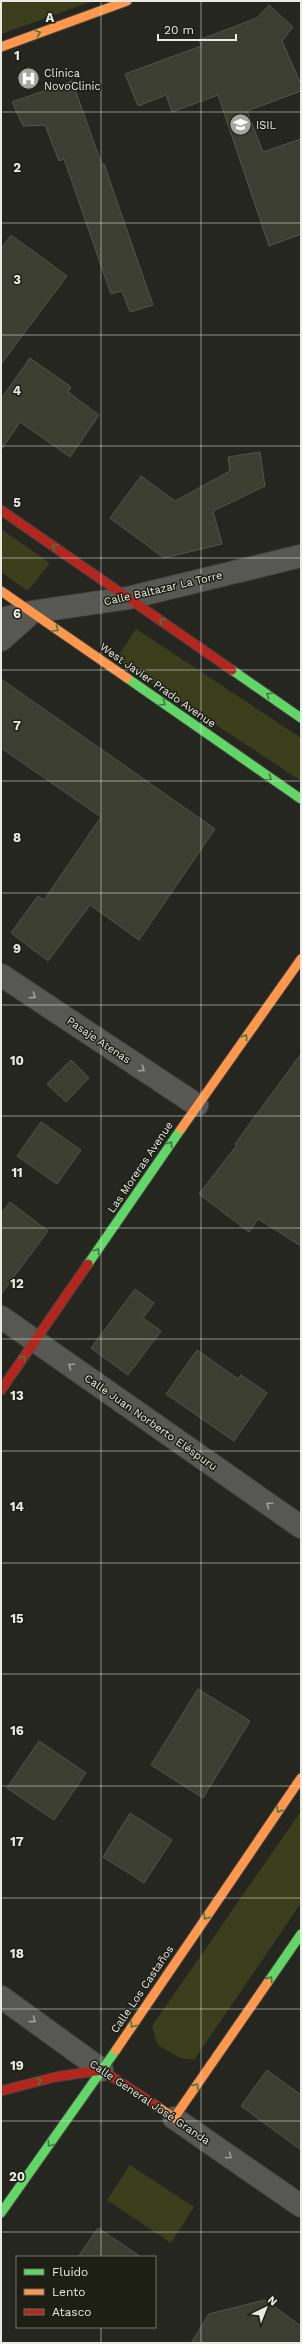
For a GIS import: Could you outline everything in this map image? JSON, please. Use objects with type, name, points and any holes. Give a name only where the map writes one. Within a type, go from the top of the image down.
[{"type":"street","points":[[1,47],[127,1]]},
{"type":"street","points":[[1,510],[301,718]]},
{"type":"street","name":"Calle Baltazar La Torre","points":[[1,619],[32,612],[128,598],[301,556]]},
{"type":"street","name":"West Javier Prado Avenue","points":[[1,591],[301,800]]},
{"type":"street","points":[[1,640],[32,612]]},
{"type":"street","name":"Las Moreras Avenue","points":[[1,1390],[197,1105],[301,959]]},
{"type":"street","name":"Pasaje Atenas","points":[[1,975],[197,1105]]},
{"type":"street","name":"Calle Juan Norberto Eléspuru","points":[[1,1317],[301,1527]]},
{"type":"street","name":"Calle Los Castaños","points":[[1,2213],[102,2070],[301,1778]]},
{"type":"street","points":[[174,2118],[301,1934]]},
{"type":"street","name":"Calle General José Granda","points":[[1,1997],[102,2070],[301,2206]]},
{"type":"street","points":[[1,2091],[55,2077],[102,2070]]},
{"type":"green space","points":[[1,1],[93,1],[1,34]]},
{"type":"green space","points":[[1,529],[50,563],[28,591],[1,572]]},
{"type":"green space","points":[[136,629],[301,738],[301,781],[116,659]]},
{"type":"green space","points":[[301,1811],[301,1903],[194,2060],[180,2058],[158,2045],[152,2026]]},
{"type":"green space","points":[[130,2165],[194,2207],[171,2243],[107,2200]]},
{"type":"building","name":"ISIL","points":[[269,5],[293,27],[282,41],[301,84],[301,91],[247,111],[263,152],[301,139],[301,234],[269,246],[218,95],[172,112],[166,95],[138,106],[125,74],[201,46],[199,40],[257,18]]},
{"type":"building","points":[[72,81],[102,165],[104,164],[153,305],[130,312],[122,291],[111,294],[64,159],[59,161],[45,125],[23,126],[12,102]]},
{"type":"building","points":[[11,235],[67,276],[1,364],[1,249]]},
{"type":"building","points":[[30,358],[71,387],[68,392],[99,415],[70,457],[20,422],[1,450],[1,399]]},
{"type":"building","points":[[260,452],[265,486],[213,511],[222,544],[164,558],[110,518],[141,476],[175,501],[230,471],[228,457]]},
{"type":"building","points":[[1,679],[215,829],[139,940],[90,905],[48,961],[11,933],[38,896],[44,900],[101,817],[1,748]]},
{"type":"building","points":[[301,1054],[301,1246],[258,1219],[249,1232],[199,1194],[237,1145],[235,1144]]},
{"type":"building","points":[[71,1060],[89,1078],[66,1102],[47,1084]]},
{"type":"building","points":[[41,1122],[81,1150],[57,1184],[17,1156]]},
{"type":"building","points":[[10,1202],[48,1231],[1,1294],[1,1214]]},
{"type":"building","points":[[135,1289],[154,1303],[143,1318],[161,1331],[128,1375],[91,1348]]},
{"type":"building","points":[[197,1350],[238,1379],[241,1375],[267,1393],[234,1441],[166,1394]]},
{"type":"building","points":[[198,1689],[250,1721],[203,1798],[151,1765]]},
{"type":"building","points":[[39,1741],[86,1773],[54,1820],[7,1788]]},
{"type":"building","points":[[130,1813],[172,1840],[144,1883],[103,1857]]},
{"type":"building","points":[[267,2070],[301,2095],[301,2150],[241,2106]]},
{"type":"building","points":[[98,2228],[140,2256],[79,2256]]},
{"type":"building","points":[[265,2300],[301,2326],[301,2343],[191,2343],[209,2314]]},
{"type":"traffic: fast","points":[[232,670],[301,718]]},
{"type":"traffic: fast","points":[[127,678],[301,799]]},
{"type":"traffic: fast","points":[[88,1264],[181,1129]]},
{"type":"traffic: fast","points":[[268,1982],[301,1934]]},
{"type":"traffic: fast","points":[[1,2213],[116,2050]]},
{"type":"traffic: slow","points":[[1,47],[127,1]]},
{"type":"traffic: slow","points":[[1,591],[127,678]]},
{"type":"traffic: slow","points":[[181,1129],[301,959]]},
{"type":"traffic: slow","points":[[116,2050],[301,1778]]},
{"type":"traffic: slow","points":[[155,2105],[174,2118],[268,1982]]},
{"type":"traffic: jam","points":[[1,510],[232,670]]},
{"type":"traffic: jam","points":[[1,1390],[88,1264]]},
{"type":"traffic: jam","points":[[1,2091],[55,2077],[102,2070],[155,2105]]},
{"type":"place","name":"Clínica NovoClinic","points":[[29,79]]},
{"type":"place","name":"ISIL","points":[[240,125]]}]
